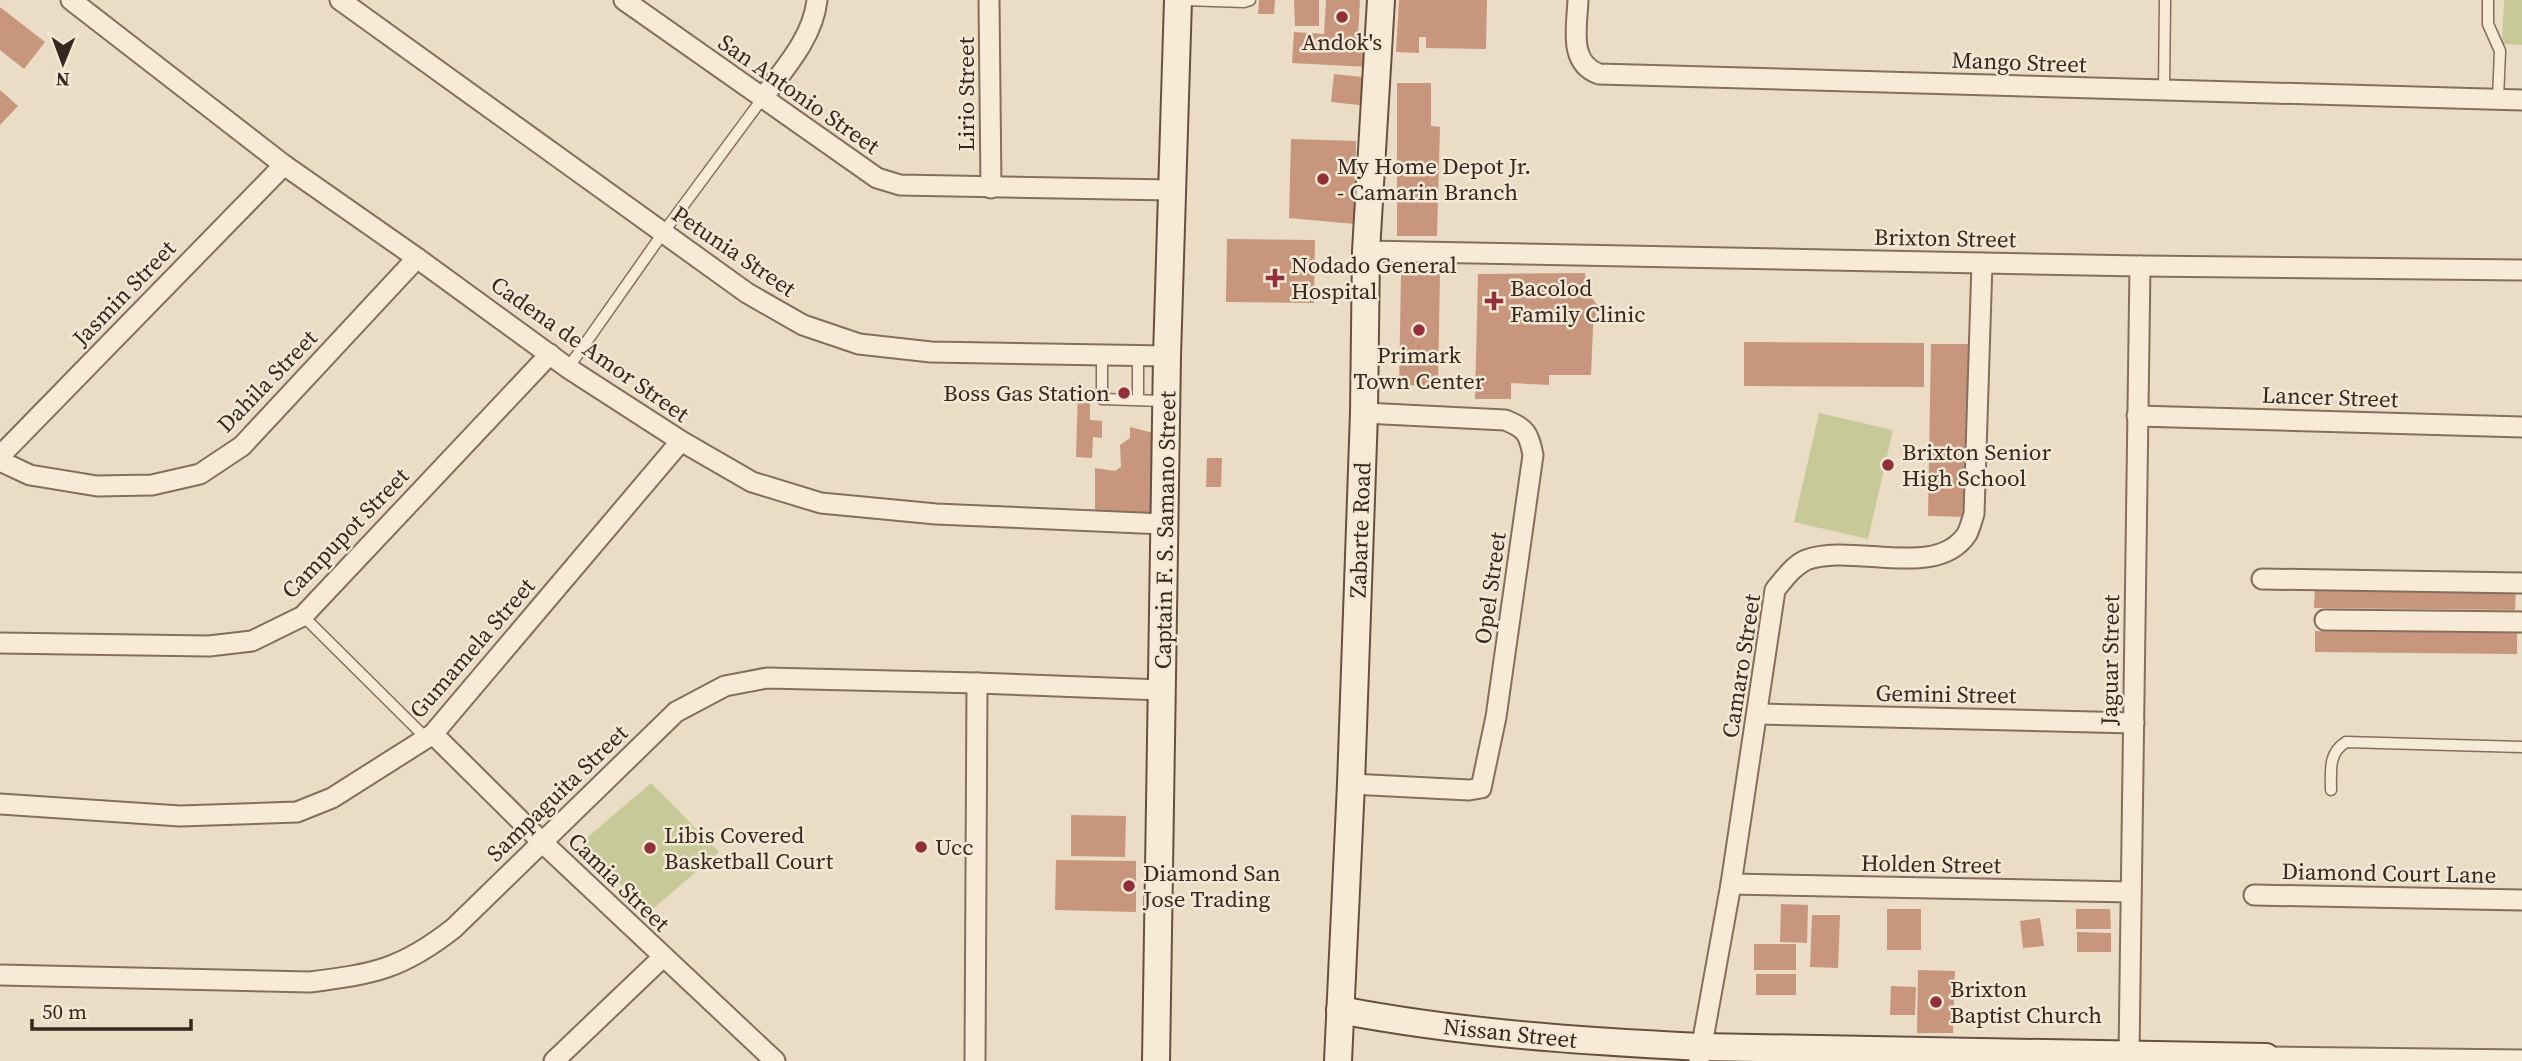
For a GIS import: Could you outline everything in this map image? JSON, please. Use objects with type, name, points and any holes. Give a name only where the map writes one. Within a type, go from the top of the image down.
[{"type":"main road","name":"Captain F. S. Samano Street","points":[[1156,1061],[1167,356],[1171,190],[1181,0]]},
{"type":"main road","name":"Zabarte Road","points":[[1338,1061],[1352,784],[1364,413],[1366,251],[1381,0]]},
{"type":"main road","name":"Nissan Street","points":[[1340,1010],[1390,1020],[1700,1054],[2129,1055],[2266,1059]]},
{"type":"street","name":"Cadena de Amor Street","points":[[71,0],[284,165],[568,368],[681,441],[751,482],[821,503],[936,514],[1164,524]]},
{"type":"street","name":"Petunia Street","points":[[340,0],[747,293],[803,326],[859,344],[931,352],[1167,356]]},
{"type":"street","name":"San Antonio Street","points":[[624,0],[877,178],[900,185],[1171,190]]},
{"type":"street","points":[[762,99],[795,55],[815,17],[817,0]]},
{"type":"street","name":"Lirio Street","points":[[989,0],[991,188]]},
{"type":"street","name":"Mango Street","points":[[1578,0],[1578,56],[1588,70],[1599,74],[2522,100]]},
{"type":"street","name":"Jasmin Street","points":[[0,459],[284,165]]},
{"type":"street","name":"Brixton Street","points":[[1366,251],[2140,266],[2522,270]]},
{"type":"street","name":"Dahila Street","points":[[0,459],[30,475],[97,486],[152,485],[200,474],[242,446],[417,258]]},
{"type":"street","name":"Camaro Street","points":[[1700,1054],[1731,884],[1775,590],[1790,571],[1804,561],[1826,555],[1927,558],[1952,549],[1967,534],[1974,514],[1982,263]]},
{"type":"street","name":"Jaguar Street","points":[[2129,1055],[2140,266]]},
{"type":"street","name":"Campupot Street","points":[[0,643],[209,646],[252,641],[303,616],[550,354]]},
{"type":"street","name":"Opel Street","points":[[1352,784],[1469,790],[1481,788],[1496,717],[1533,455],[1530,436],[1518,425],[1505,420],[1364,413]]},
{"type":"street","name":"Lancer Street","points":[[2137,416],[2522,427]]},
{"type":"street","name":"Gumamela Street","points":[[0,804],[180,816],[297,812],[332,798],[430,736],[681,441]]},
{"type":"street","points":[[2262,579],[2522,583]]},
{"type":"street","points":[[2325,620],[2522,622]]},
{"type":"street","name":"Sampaguita Street","points":[[0,975],[310,982],[359,976],[391,968],[426,950],[454,928],[676,712],[725,686],[767,678],[977,682],[1162,690]]},
{"type":"street","points":[[975,1061],[977,682]]},
{"type":"street","name":"Gemini Street","points":[[1758,714],[2134,723]]},
{"type":"street","name":"Camia Street","points":[[430,736],[775,1061]]},
{"type":"street","name":"Holden Street","points":[[1731,884],[2131,892]]},
{"type":"street","name":"Diamond Court Lane","points":[[2255,895],[2522,900]]},
{"type":"street","points":[[554,1061],[663,957]]},
{"type":"street","name":"Nissan Street","points":[[2266,1059],[2522,1060]]},
{"type":"lane","points":[[1181,0],[1250,0]]},
{"type":"lane","points":[[2164,90],[2165,0]]},
{"type":"lane","points":[[2488,0],[2488,24],[2500,51],[2498,99]]},
{"type":"lane","points":[[568,368],[762,99]]},
{"type":"lane","points":[[1102,356],[1102,399],[1168,402]]},
{"type":"lane","points":[[1138,356],[1138,400]]},
{"type":"lane","points":[[303,616],[430,736]]},
{"type":"lane","points":[[2331,790],[2332,757],[2336,748],[2346,742],[2522,747]]},
{"type":"green space","points":[[2504,0],[2522,0],[2522,45],[2502,44]]},
{"type":"green space","points":[[1819,413],[1893,430],[1868,539],[1794,522]]},
{"type":"green space","name":"Libis Covered Basketball Court","points":[[651,783],[719,852],[648,913],[581,843]]},
{"type":"building","points":[[1259,0],[1275,0],[1274,14],[1258,14]]},
{"type":"building","points":[[1294,0],[1319,0],[1319,26],[1295,26]]},
{"type":"building","points":[[1326,0],[1360,0],[1358,37],[1369,39],[1369,67],[1292,63],[1294,32],[1324,34]]},
{"type":"building","points":[[1399,0],[1487,0],[1486,49],[1426,48],[1426,37],[1419,37],[1419,53],[1396,52]]},
{"type":"building","points":[[0,7],[45,42],[24,69],[0,50]]},
{"type":"building","points":[[1334,74],[1372,78],[1368,106],[1331,102]]},
{"type":"building","points":[[1397,83],[1431,83],[1431,126],[1440,127],[1437,236],[1397,236]]},
{"type":"building","points":[[0,90],[18,106],[0,125]]},
{"type":"building","name":"My Home Depot Jr. - Camarin Branch","points":[[1291,139],[1356,141],[1355,224],[1289,218]]},
{"type":"building","points":[[1227,239],[1315,240],[1314,303],[1226,302]]},
{"type":"building","name":"Primark Town Center","points":[[1440,273],[1438,386],[1399,385],[1401,275]]},
{"type":"building","points":[[1585,273],[1587,291],[1598,306],[1593,327],[1591,375],[1549,375],[1549,385],[1511,383],[1511,399],[1475,399],[1478,274]]},
{"type":"building","points":[[1744,342],[1924,343],[1924,387],[1744,386]]},
{"type":"building","points":[[1931,344],[1972,344],[1969,517],[1928,516]]},
{"type":"building","points":[[1078,389],[1090,390],[1090,420],[1102,421],[1102,438],[1093,437],[1092,458],[1076,457]]},
{"type":"building","points":[[1130,427],[1149,432],[1167,431],[1152,512],[1095,512],[1095,468],[1115,471],[1121,467],[1120,445],[1130,438]]},
{"type":"building","points":[[1207,458],[1222,458],[1221,487],[1206,487]]},
{"type":"building","points":[[2315,588],[2516,590],[2515,610],[2314,608]]},
{"type":"building","points":[[2315,631],[2517,633],[2517,654],[2315,652]]},
{"type":"building","points":[[1071,815],[1126,816],[1125,857],[1071,856]]},
{"type":"building","points":[[1056,860],[1136,861],[1136,912],[1055,910]]},
{"type":"building","points":[[1781,904],[1808,905],[1807,943],[1780,942]]},
{"type":"building","points":[[1887,909],[1921,909],[1921,950],[1887,950]]},
{"type":"building","points":[[2076,909],[2110,909],[2111,929],[2076,929]]},
{"type":"building","points":[[1812,915],[1840,915],[1838,968],[1810,967]]},
{"type":"building","points":[[2040,918],[2044,946],[2023,948],[2020,921]]},
{"type":"building","points":[[2077,932],[2111,933],[2111,952],[2077,952]]},
{"type":"building","points":[[1754,944],[1796,944],[1796,970],[1754,970]]},
{"type":"building","name":"Brixton Baptist Church","points":[[1918,970],[1955,971],[1953,1033],[1917,1033]]},
{"type":"building","points":[[1756,974],[1796,974],[1796,995],[1756,995]]},
{"type":"building","points":[[1891,986],[1916,987],[1915,1015],[1890,1015]]},
{"type":"place","name":"Andok's","points":[[1342,17]]},
{"type":"place","name":"My Home Depot Jr. - Camarin Branch","points":[[1323,179]]},
{"type":"place","name":"Nodado General Hospital","points":[[1275,278]]},
{"type":"place","name":"Bacolod Family Clinic","points":[[1494,301]]},
{"type":"place","name":"Primark Town Center","points":[[1419,330]]},
{"type":"place","name":"Boss Gas Station","points":[[1124,393]]},
{"type":"place","name":"Brixton Senior High School","points":[[1888,465]]},
{"type":"place","name":"Ucc","points":[[921,847]]},
{"type":"place","name":"Libis Covered Basketball Court","points":[[650,848]]},
{"type":"place","name":"Diamond San Jose Trading","points":[[1129,886]]},
{"type":"place","name":"Brixton Baptist Church","points":[[1936,1002]]}]
